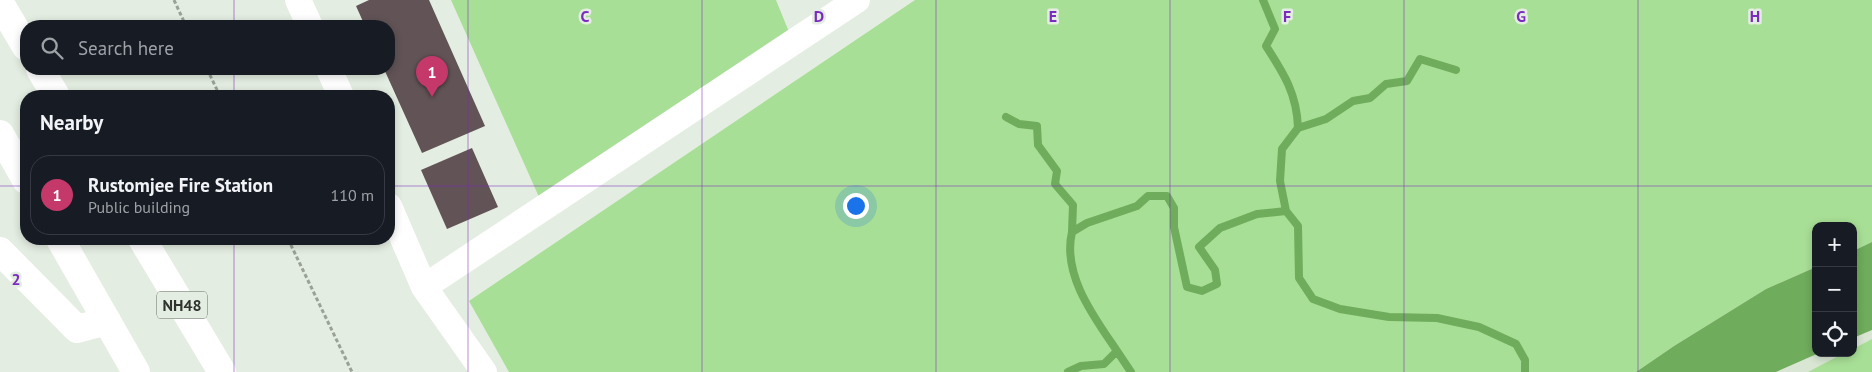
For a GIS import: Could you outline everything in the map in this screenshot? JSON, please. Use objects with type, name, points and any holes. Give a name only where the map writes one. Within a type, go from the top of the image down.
[{"type":"main road","points":[[0,3],[20,37]]},
{"type":"main road","points":[[44,75],[52,90]]},
{"type":"main road","points":[[0,134],[20,169]]},
{"type":"main road","points":[[63,245],[136,372]]},
{"type":"main road","name":"NH48","points":[[146,245],[222,372]]},
{"type":"main road","points":[[0,252],[77,329],[107,322]]},
{"type":"street","points":[[298,0],[307,20]]},
{"type":"street","points":[[424,287],[857,0]]},
{"type":"street","points":[[331,75],[337,90]]},
{"type":"street","points":[[395,220],[424,287],[484,372]]},
{"type":"path","points":[[174,0],[183,20]]},
{"type":"path","points":[[209,75],[217,90]]},
{"type":"path","points":[[291,245],[352,372]]},
{"type":"shaded area","points":[[451,0],[776,0],[789,32],[539,197]]},
{"type":"shaded area","points":[[915,0],[1872,0],[1872,242],[1857,249],[1857,222],[1812,222],[1812,269],[1766,289],[1636,372],[509,372],[469,301]]},
{"type":"shaded area","points":[[1872,242],[1872,330],[1857,336],[1857,267],[1857,249]]},
{"type":"shaded area","points":[[1812,269],[1812,356],[1776,372],[1636,372],[1674,346],[1766,289]]},
{"type":"shaded area","points":[[1872,330],[1872,372],[1776,372],[1812,356],[1857,357],[1857,336]]},
{"type":"shaded area","points":[[1872,339],[1872,372],[1808,372],[1836,357],[1857,357],[1857,347]]},
{"type":"building","points":[[369,0],[429,0],[485,126],[422,153],[387,75],[395,75],[395,20],[362,20],[356,6]]},
{"type":"building","points":[[472,148],[498,207],[447,229],[421,170]]},
{"type":"waterway","points":[[1263,0],[1275,29],[1266,46],[1284,75],[1292,94],[1298,128]]},
{"type":"waterway","points":[[1286,211],[1280,181],[1282,149],[1298,128],[1326,119],[1353,101],[1370,98],[1386,84],[1407,81],[1420,59],[1456,70]]},
{"type":"waterway","points":[[1006,117],[1019,124],[1037,126],[1038,145],[1057,171],[1055,184],[1073,205],[1072,232]]},
{"type":"waterway","points":[[1068,372],[1081,366],[1104,364],[1117,351],[1090,310],[1076,280],[1070,248],[1072,232],[1087,223],[1137,206],[1148,196],[1167,196],[1174,208],[1174,227],[1187,287],[1202,291],[1217,284],[1215,270],[1199,247],[1220,228],[1257,214],[1286,211],[1298,226],[1299,278],[1313,299],[1340,309],[1389,317],[1437,318],[1479,327],[1516,344],[1525,360],[1525,372]]},
{"type":"waterway","points":[[1117,351],[1131,372]]},
{"type":"place","name":"Rustomjee Fire Station","points":[[432,97]]}]
